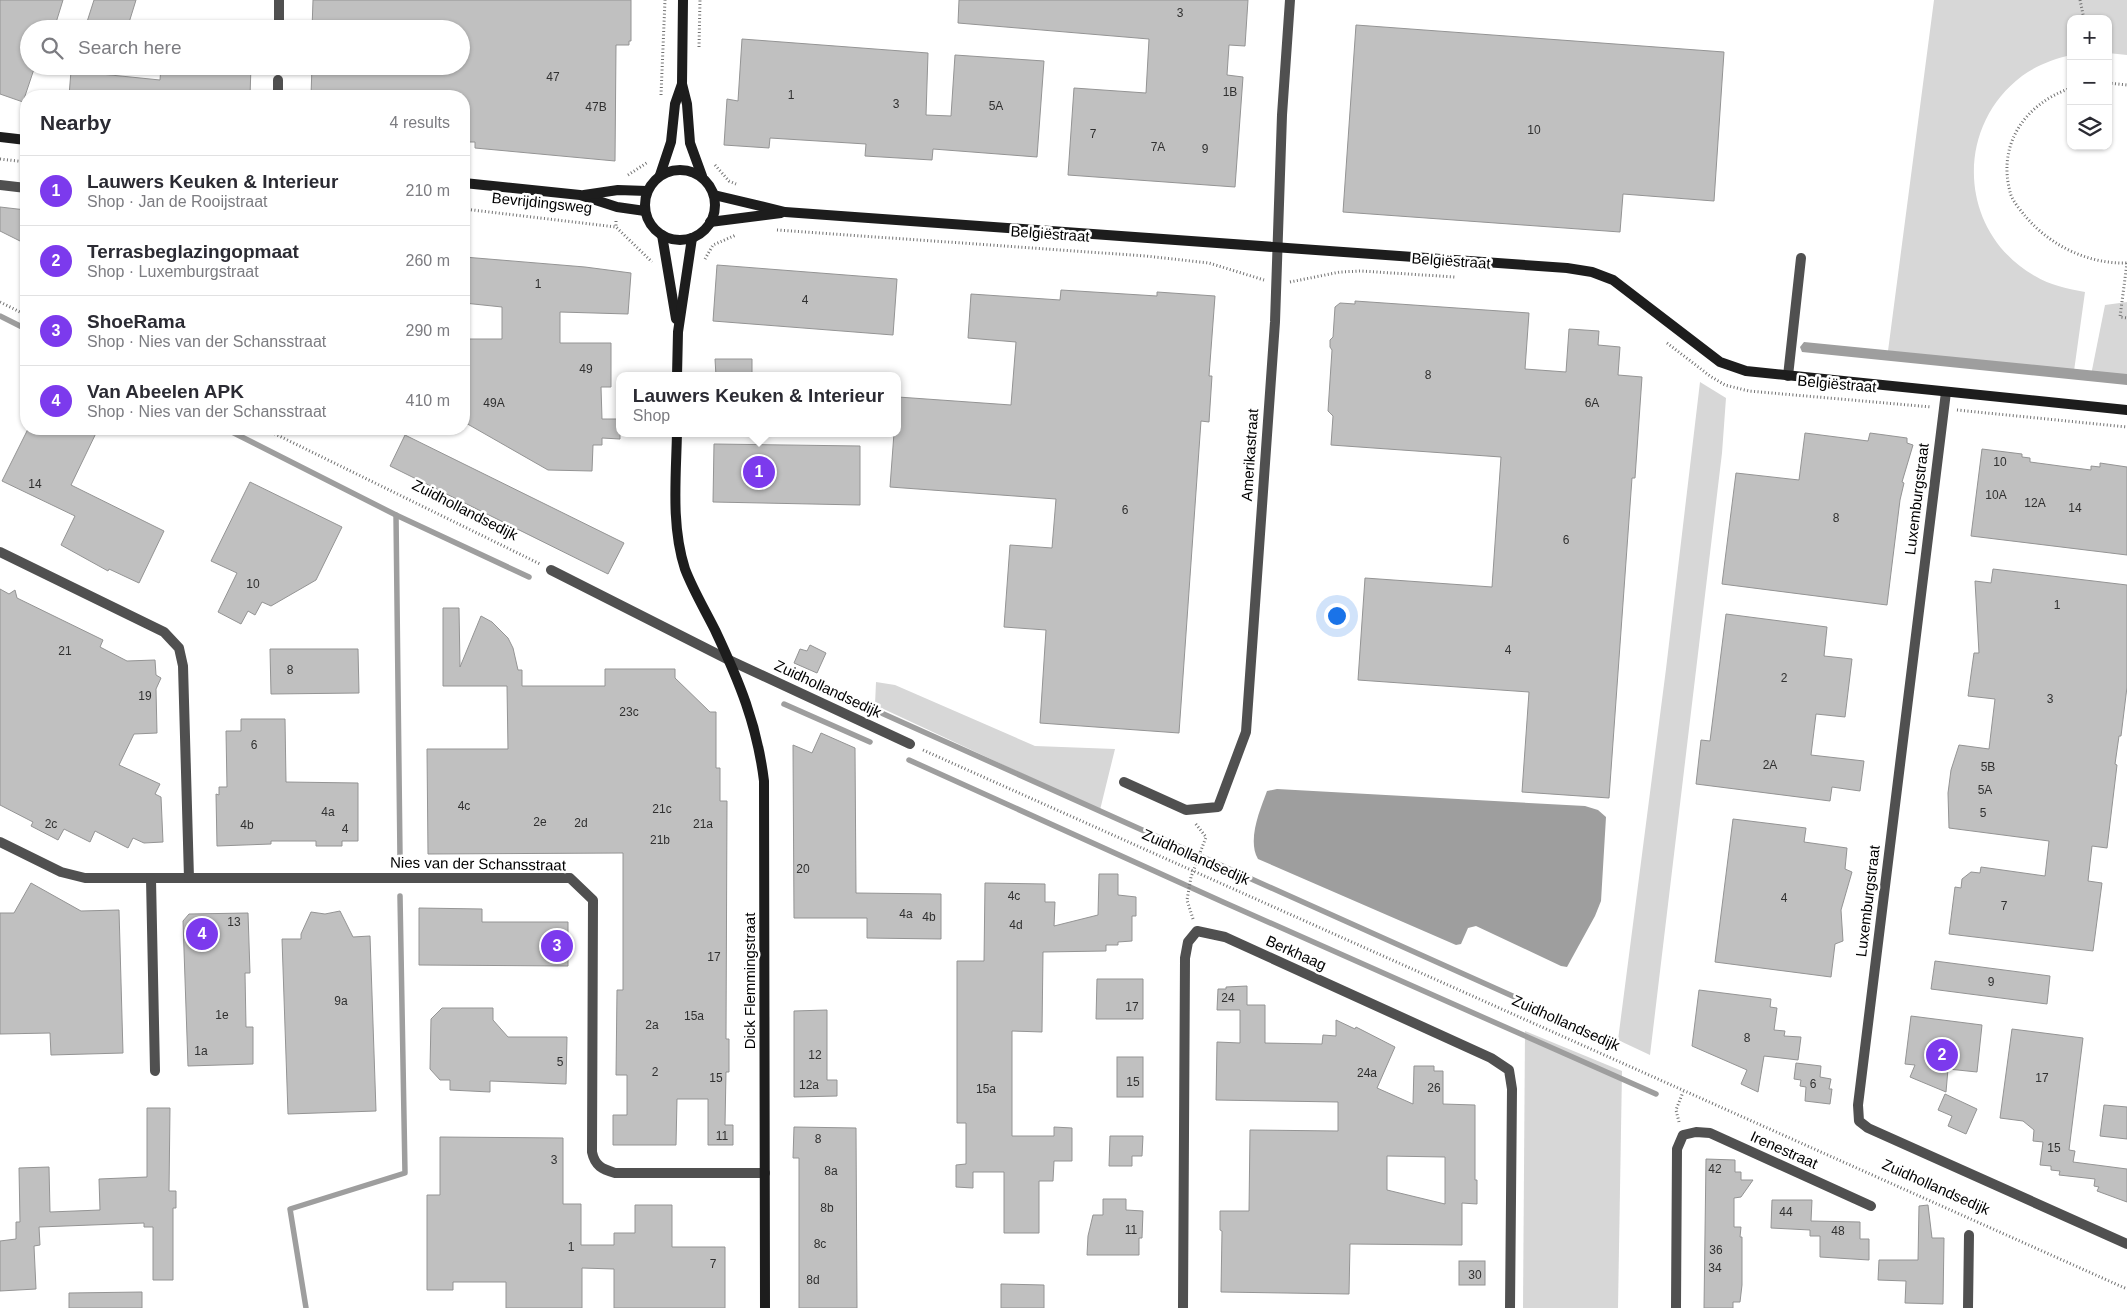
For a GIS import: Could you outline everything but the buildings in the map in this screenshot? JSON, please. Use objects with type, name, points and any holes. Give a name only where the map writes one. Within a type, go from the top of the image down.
[{"type":"main road","points":[[683,0],[682,84],[687,104],[690,143],[702,176],[714,195],[716,206],[710,222],[701,233],[692,238],[680,240],[662,235],[654,229],[648,221],[645,211],[647,191],[652,182],[670,170],[692,171],[702,176]]},
{"type":"main road","points":[[660,175],[671,142],[675,104],[682,84]]},
{"type":"main road","points":[[0,136],[20,139]]},
{"type":"main road","name":"Bevrijdingsweg","points":[[470,184],[580,195],[617,207],[645,211]]},
{"type":"main road","name":"Bevrijdingsweg","points":[[580,195],[618,190],[647,191]]},
{"type":"main road","name":"Belgiëstraat","points":[[714,195],[785,212],[1567,268],[1592,272],[1612,280],[1720,362],[1746,371],[2127,410]]},
{"type":"main road","name":"Belgiëstraat","points":[[710,222],[785,212]]},
{"type":"main road","points":[[662,235],[678,332]]},
{"type":"main road","points":[[677,372],[678,332],[692,238]]},
{"type":"main road","name":"Dick Flemmingstraat","points":[[676,437],[675,510],[685,569],[746,699],[760,751],[764,781],[765,1308]]},
{"type":"street","points":[[279,0],[279,20]]},
{"type":"street","name":"Amerikastraat","points":[[1186,810],[1218,806],[1246,732],[1275,322],[1282,115],[1290,0]]},
{"type":"street","points":[[278,80],[278,90]]},
{"type":"street","points":[[0,185],[20,187]]},
{"type":"street","points":[[1788,376],[1800,258]]},
{"type":"street","name":"Luxemburgstraat","points":[[1946,392],[1858,1105],[1859,1121],[1868,1128],[2127,1244]]},
{"type":"street","points":[[0,552],[164,632],[179,648],[183,666],[189,878]]},
{"type":"street","name":"Zuidhollandsedijk","points":[[551,570],[729,660],[910,744]]},
{"type":"street","points":[[1124,782],[1186,810]]},
{"type":"street","name":"Nies van der Schansstraat","points":[[0,842],[61,872],[85,878],[570,878],[593,900],[592,1152],[594,1161],[602,1169],[615,1173],[765,1173]]},
{"type":"street","points":[[151,879],[154,1071]]},
{"type":"street","points":[[1183,1308],[1185,958],[1188,942],[1197,931]]},
{"type":"street","name":"Berkhaag","points":[[1197,931],[1224,937],[1491,1058],[1508,1070],[1512,1088],[1510,1308]]},
{"type":"street","name":"Irenestraat","points":[[1683,1135],[1696,1132],[1710,1133],[1871,1206]]},
{"type":"street","points":[[1676,1308],[1677,1149],[1683,1135]]},
{"type":"street","points":[[1968,1308],[1969,1235]]},
{"type":"path","points":[[661,103],[665,0]]},
{"type":"path","points":[[699,51],[700,0]]},
{"type":"path","points":[[2080,0],[2083,15]]},
{"type":"path","points":[[2112,83],[2127,85]]},
{"type":"path","points":[[2067,90],[2047,98],[2027,114],[2015,134],[2008,153],[2008,176],[2012,197],[2038,231],[2053,243],[2097,260],[2127,263],[2120,317],[2127,318]]},
{"type":"path","points":[[0,159],[20,161]]},
{"type":"path","name":"Bevrijdingsweg","points":[[470,210],[616,227],[658,268]]},
{"type":"path","name":"Belgiëstraat","points":[[775,230],[1191,261],[1209,263],[1259,279],[1275,281],[1294,282],[1340,272],[1361,271],[1464,277]]},
{"type":"path","points":[[703,264],[713,245],[742,232]]},
{"type":"path","points":[[0,302],[20,312]]},
{"type":"path","name":"Belgiëstraat","points":[[1663,339],[1710,376],[1725,385],[1749,391],[2127,427]]},
{"type":"path","name":"Zuidhollandsedijk","points":[[277,435],[551,570]]},
{"type":"path","name":"Zuidhollandsedijk","points":[[910,744],[1683,1092],[2127,1289]]},
{"type":"path","points":[[1186,810],[1206,837],[1192,872],[1187,900],[1197,931]]},
{"type":"path","points":[[1683,1092],[1676,1110],[1676,1116],[1683,1135]]},
{"type":"shaded area","points":[[1934,0],[2127,0],[2127,55],[2112,53],[2112,15],[2067,15],[2067,56],[2058,58],[2028,72],[2000,98],[1984,123],[1976,151],[1974,179],[1979,208],[1991,234],[2010,257],[2035,276],[2059,286],[2085,292],[2074,371],[1888,351]]},
{"type":"shaded area","points":[[2127,302],[2127,379],[2091,375],[2105,305]]},
{"type":"shaded area","points":[[1804,342],[2127,374],[2127,385],[1802,352],[1800,347]]},
{"type":"shaded area","points":[[1700,382],[1726,398],[1722,453],[1650,1055],[1618,1040],[1666,669]]},
{"type":"shaded area","points":[[876,682],[895,685],[1035,746],[1115,749],[1100,810],[875,705]]},
{"type":"shaded area","points":[[1277,789],[1585,806],[1598,810],[1606,817],[1601,901],[1595,916],[1567,967],[1561,966],[1476,926],[1468,928],[1461,944],[1456,945],[1258,859],[1255,851],[1254,834],[1258,816],[1267,791]]},
{"type":"shaded area","points":[[1525,1031],[1622,1071],[1618,1308],[1523,1308]]},
{"type":"waterway","points":[[0,316],[20,326]]},
{"type":"waterway","points":[[238,435],[396,515],[529,577]]},
{"type":"waterway","points":[[396,515],[400,856]]},
{"type":"waterway","points":[[810,681],[1517,998]]},
{"type":"waterway","points":[[784,704],[870,742]]},
{"type":"waterway","points":[[909,760],[1656,1094]]},
{"type":"waterway","points":[[306,1308],[290,1209],[405,1173],[400,896]]},
{"type":"place","name":"Lauwers Keuken & Interieur","points":[[759,472]]},
{"type":"place","name":"Van Abeelen APK","points":[[202,934]]},
{"type":"place","name":"ShoeRama","points":[[557,946]]},
{"type":"place","name":"Terrasbeglazingopmaat","points":[[1942,1055]]}]
